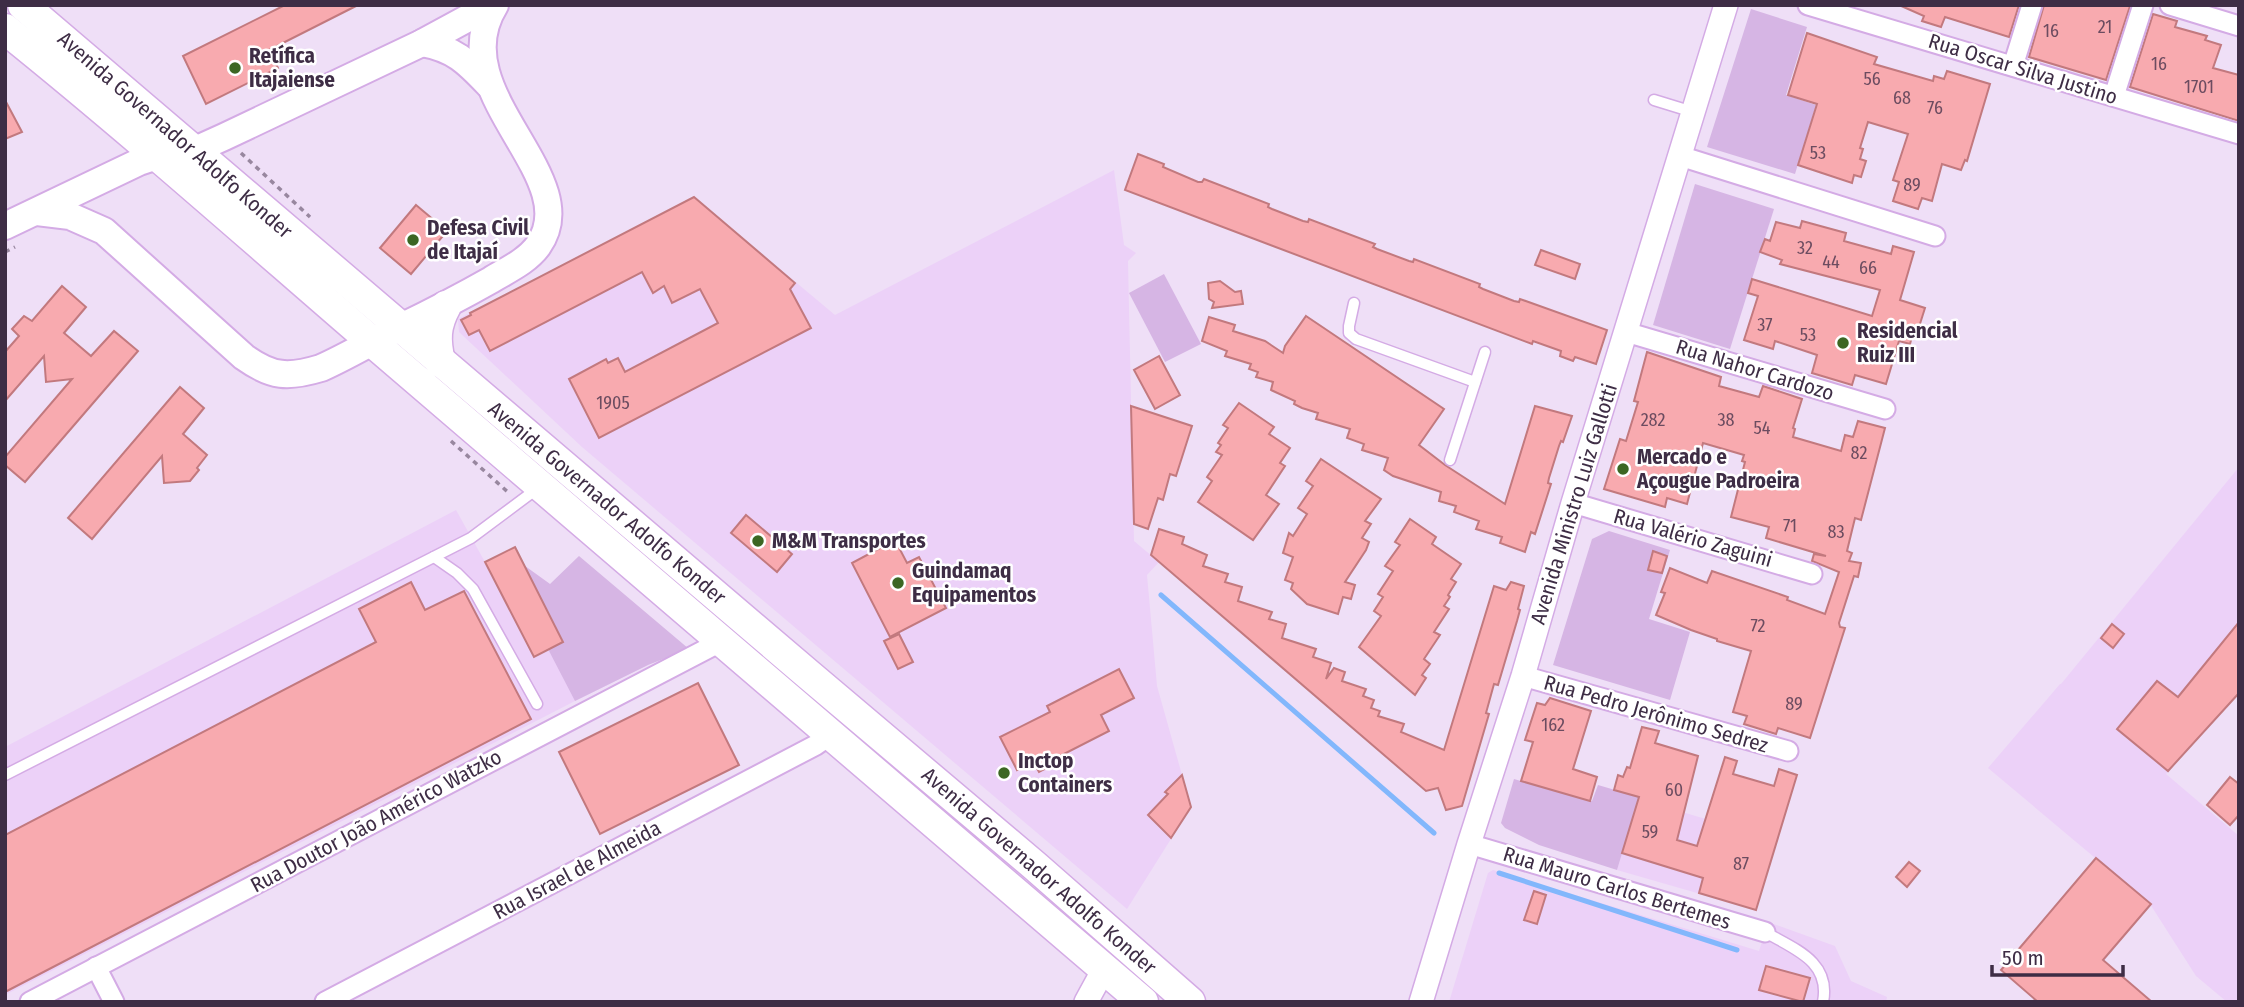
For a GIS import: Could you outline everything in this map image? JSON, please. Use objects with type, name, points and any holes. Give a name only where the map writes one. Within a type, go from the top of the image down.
[{"type":"main road","name":"Avenida Governador Adolfo Konder","points":[[23,5],[1006,841],[1190,1002]]},
{"type":"main road","points":[[5,226],[157,156],[193,151],[422,43],[494,5]]},
{"type":"main road","points":[[37,212],[70,216],[104,232],[260,369],[280,375],[299,375],[321,368],[446,306],[528,256],[543,238],[549,206],[543,186],[490,86],[483,61],[482,37],[494,5]]},
{"type":"main road","name":"Avenida Governador Adolfo Konder","points":[[5,29],[157,156],[829,736],[1143,1002]]},
{"type":"main road","points":[[422,43],[436,45],[457,54],[490,86]]},
{"type":"main road","points":[[104,180],[98,200],[104,232]]},
{"type":"main road","points":[[440,362],[435,338],[439,318],[446,306]]},
{"type":"street","name":"Avenida Ministro Luiz Gallotti","points":[[1421,1002],[1523,676],[1573,503],[1726,5]]},
{"type":"street","name":"Rua Oscar Silva Justino","points":[[1808,5],[2239,134]]},
{"type":"street","points":[[2013,66],[2032,5]]},
{"type":"street","points":[[2114,96],[2143,5]]},
{"type":"street","points":[[2170,5],[2239,26]]},
{"type":"street","points":[[1679,156],[1935,236]]},
{"type":"street","name":"Rua Nahor Cardozo","points":[[1626,332],[1885,409]]},
{"type":"street","name":"Rua Valério Zaguini","points":[[1573,503],[1812,573]]},
{"type":"street","name":"Rua Doutor João Américo Watzko","points":[[30,1002],[722,641]]},
{"type":"street","name":"Rua Pedro Jerônimo Sedrez","points":[[1523,676],[1788,751]]},
{"type":"street","name":"Rua Israel de Almeida","points":[[325,1002],[829,736]]},
{"type":"street","name":"Rua Mauro Carlos Bertemes","points":[[1469,844],[1765,932]]},
{"type":"street","points":[[96,967],[114,1002]]},
{"type":"street","points":[[1086,1002],[1104,969]]},
{"type":"lane","points":[[1654,100],[1693,112]]},
{"type":"lane","points":[[1354,303],[1349,333],[1356,339],[1475,382]]},
{"type":"lane","points":[[1450,460],[1485,352]]},
{"type":"lane","points":[[5,775],[471,538],[541,486]]},
{"type":"lane","points":[[434,557],[457,573],[472,589],[537,704]]},
{"type":"lane","points":[[1765,932],[1812,959],[1822,974],[1825,992],[1823,1002]]},
{"type":"shaded area","points":[[1751,9],[1807,27],[1786,95],[1816,105],[1795,174],[1707,147]]},
{"type":"shaded area","points":[[1114,170],[1124,245],[1136,253],[1128,261],[1134,541],[1159,562],[1147,575],[1157,686],[1191,807],[1127,909],[582,447],[459,332],[458,319],[694,197],[835,315]]},
{"type":"shaded area","points":[[1695,184],[1774,209],[1730,349],[1653,325]]},
{"type":"shaded area","points":[[1164,274],[1201,344],[1165,362],[1129,293]]},
{"type":"shaded area","points":[[2239,467],[2239,693],[2166,774],[2239,836],[2239,1002],[2227,1002],[2196,976],[2150,904],[1988,768],[2061,684]]},
{"type":"shaded area","points":[[456,510],[485,562],[515,547],[525,566],[648,665],[5,995],[5,992],[531,719],[464,590],[425,610],[411,582],[359,609],[376,642],[5,835],[5,747]]},
{"type":"shaded area","points":[[1609,531],[1670,550],[1649,619],[1690,632],[1670,700],[1553,665],[1592,539]]},
{"type":"shaded area","points":[[579,556],[689,649],[648,665],[575,701],[548,649],[563,641],[525,566],[550,584]]},
{"type":"shaded area","points":[[1514,779],[1592,801],[1598,785],[1639,797],[1617,870],[1539,845],[1505,828],[1501,823]]},
{"type":"shaded area","points":[[1638,799],[1777,840],[1756,910],[1617,870]]},
{"type":"shaded area","points":[[1493,870],[1759,951],[1768,922],[1835,946],[1851,981],[1887,997],[1886,1002],[1449,1002],[1488,873]]},
{"type":"building","points":[[285,5],[358,5],[269,50],[278,68],[206,104],[183,56]]},
{"type":"building","points":[[1899,5],[2019,5],[2009,37],[1945,17],[1941,27],[1922,21],[1924,16]]},
{"type":"building","points":[[2044,5],[2130,6],[2106,80],[2029,57]]},
{"type":"building","points":[[2153,14],[2177,21],[2175,27],[2207,36],[2205,40],[2221,45],[2213,68],[2239,75],[2239,121],[2130,87]]},
{"type":"building","points":[[1807,33],[1877,57],[1874,64],[1933,81],[1934,76],[1944,79],[1947,71],[1990,84],[1967,161],[1965,160],[1961,170],[1942,164],[1932,201],[1922,198],[1918,209],[1893,201],[1899,182],[1893,180],[1908,134],[1868,122],[1860,148],[1863,149],[1860,159],[1866,161],[1861,177],[1854,175],[1852,183],[1798,165],[1817,104],[1788,95]]},
{"type":"building","points":[[5,100],[22,132],[5,139]]},
{"type":"building","points":[[1138,154],[1198,182],[1204,179],[1269,204],[1268,207],[1303,221],[1308,222],[1309,219],[1375,244],[1373,247],[1377,249],[1409,261],[1413,262],[1414,259],[1480,284],[1479,287],[1514,301],[1519,302],[1520,299],[1607,330],[1596,364],[1575,357],[1573,361],[1560,356],[1561,351],[1533,341],[1532,344],[1125,190]]},
{"type":"building","points":[[694,197],[795,283],[790,289],[811,328],[599,438],[569,379],[606,359],[608,363],[618,358],[625,372],[718,323],[700,289],[672,303],[664,286],[653,293],[642,272],[490,351],[479,330],[469,335],[461,320],[471,315],[470,313]]},
{"type":"building","name":"Defesa Civil de Itajaí","points":[[416,205],[447,231],[411,274],[380,248]]},
{"type":"building","points":[[1802,221],[1846,233],[1844,241],[1891,254],[1893,246],[1914,252],[1900,300],[1925,308],[1910,344],[1899,341],[1886,384],[1855,375],[1852,385],[1812,373],[1817,355],[1775,341],[1773,349],[1744,340],[1758,296],[1748,293],[1752,279],[1872,316],[1880,290],[1780,264],[1782,260],[1760,252],[1765,239],[1770,241],[1776,222],[1800,228]]},
{"type":"building","points":[[1541,250],[1580,264],[1575,279],[1535,265]]},
{"type":"building","points":[[1220,281],[1235,292],[1241,291],[1243,304],[1212,308],[1214,302],[1209,299],[1208,283]]},
{"type":"building","points":[[62,286],[86,307],[64,333],[91,356],[114,331],[138,351],[25,482],[5,465],[5,457],[72,379],[46,382],[44,356],[5,401],[5,352],[19,336],[12,329],[24,316],[32,321]]},
{"type":"building","points":[[1306,316],[1444,409],[1419,445],[1505,504],[1535,406],[1572,416],[1559,446],[1549,478],[1548,483],[1551,484],[1535,534],[1531,532],[1525,552],[1500,543],[1502,537],[1476,529],[1479,521],[1454,512],[1456,506],[1439,501],[1441,492],[1393,476],[1384,470],[1388,458],[1362,450],[1364,444],[1347,438],[1350,429],[1316,419],[1318,413],[1302,408],[1294,404],[1295,401],[1271,390],[1273,382],[1256,377],[1258,372],[1249,369],[1251,364],[1225,356],[1227,351],[1202,341],[1209,317],[1235,325],[1233,331],[1265,341],[1283,353]]},
{"type":"building","points":[[1647,352],[1721,377],[1719,386],[1759,397],[1763,386],[1802,399],[1793,437],[1841,451],[1845,435],[1853,437],[1858,421],[1885,428],[1861,520],[1855,518],[1847,551],[1852,553],[1849,561],[1861,563],[1858,577],[1854,576],[1839,623],[1840,627],[1845,628],[1810,738],[1778,728],[1776,734],[1744,724],[1747,716],[1733,712],[1751,651],[1717,641],[1656,615],[1665,593],[1661,592],[1670,568],[1707,583],[1712,571],[1788,597],[1787,600],[1825,614],[1839,572],[1812,561],[1814,554],[1826,556],[1766,538],[1769,527],[1731,517],[1745,462],[1742,461],[1744,455],[1703,443],[1687,504],[1667,498],[1665,507],[1604,489],[1620,439],[1626,441],[1638,402],[1634,401]]},
{"type":"building","points":[[1159,356],[1180,395],[1155,409],[1134,370]]},
{"type":"building","points":[[180,387],[204,408],[183,434],[207,455],[197,468],[199,470],[190,481],[164,483],[162,456],[92,539],[68,518]]},
{"type":"building","points":[[1239,403],[1274,427],[1269,434],[1290,448],[1280,463],[1285,466],[1266,495],[1279,504],[1253,540],[1198,502],[1212,481],[1207,477],[1222,455],[1216,452],[1221,445],[1218,443],[1228,428],[1223,425]]},
{"type":"building","points":[[1131,406],[1192,426],[1176,476],[1170,474],[1163,500],[1158,498],[1148,529],[1134,524]]},
{"type":"building","points":[[1321,459],[1381,499],[1365,521],[1371,524],[1362,538],[1369,542],[1345,582],[1355,585],[1351,599],[1343,597],[1338,614],[1307,604],[1291,589],[1293,583],[1285,580],[1293,557],[1283,553],[1289,533],[1293,536],[1307,514],[1298,508],[1313,486],[1306,481]]},
{"type":"building","name":"M&M Transportes","points":[[746,515],[792,554],[777,572],[731,533]]},
{"type":"building","points":[[1410,519],[1436,537],[1432,544],[1461,564],[1451,579],[1456,582],[1444,606],[1449,609],[1434,632],[1440,635],[1424,659],[1430,664],[1422,675],[1426,678],[1415,695],[1359,647],[1381,616],[1374,611],[1383,597],[1378,594],[1393,571],[1385,566],[1400,545],[1395,542]]},
{"type":"building","points":[[1159,529],[1184,537],[1182,544],[1207,555],[1203,566],[1228,574],[1225,582],[1242,587],[1238,601],[1272,612],[1269,619],[1286,624],[1282,638],[1316,649],[1313,657],[1331,663],[1326,679],[1334,668],[1345,672],[1342,681],[1366,689],[1363,696],[1374,700],[1371,708],[1380,711],[1378,716],[1404,724],[1401,732],[1444,750],[1494,586],[1506,590],[1511,582],[1524,586],[1517,621],[1498,685],[1494,684],[1486,713],[1489,714],[1462,806],[1446,810],[1438,788],[1426,791],[1151,555]]},
{"type":"building","name":"Guindamaq Equipamentos","points":[[895,540],[907,563],[919,557],[946,608],[890,637],[852,563]]},
{"type":"building","points":[[515,547],[563,642],[534,657],[485,562]]},
{"type":"building","points":[[1653,551],[1667,556],[1662,573],[1648,570]]},
{"type":"building","points":[[411,582],[425,610],[464,591],[531,719],[5,992],[5,835],[376,642],[359,609]]},
{"type":"building","points":[[2239,622],[2239,693],[2168,771],[2117,729],[2157,681],[2178,697]]},
{"type":"building","points":[[2112,624],[2124,634],[2113,648],[2101,638]]},
{"type":"building","points":[[899,634],[913,662],[898,669],[884,641]]},
{"type":"building","points":[[1119,669],[1134,698],[1101,715],[1109,731],[1058,757],[1060,761],[1039,772],[1033,761],[1017,770],[1000,737],[1050,712],[1047,706]]},
{"type":"building","points":[[698,683],[739,765],[600,834],[559,752]]},
{"type":"building","points":[[1550,698],[1591,711],[1573,769],[1597,777],[1590,801],[1521,781],[1533,742],[1525,740],[1537,703],[1545,705]]},
{"type":"building","points":[[1642,727],[1659,731],[1655,743],[1698,756],[1677,840],[1697,846],[1725,757],[1737,761],[1733,774],[1774,786],[1779,769],[1797,775],[1756,910],[1699,893],[1703,878],[1622,853],[1639,797],[1614,790],[1618,775],[1623,777],[1627,767],[1630,768]]},
{"type":"building","points":[[1182,775],[1191,807],[1171,838],[1148,815]]},
{"type":"building","points":[[2230,777],[2239,784],[2239,815],[2230,825],[2207,805]]},
{"type":"building","points":[[2096,858],[2151,904],[2103,960],[2152,1002],[2038,1002],[2001,970]]},
{"type":"building","points":[[1909,862],[1920,871],[1907,887],[1896,877]]},
{"type":"building","points":[[1534,891],[1546,895],[1537,924],[1524,920]]},
{"type":"building","points":[[1766,966],[1810,978],[1803,1002],[1759,990]]},
{"type":"waterway","points":[[1161,595],[1434,833]]},
{"type":"waterway","points":[[1499,873],[1737,950]]},
{"type":"place","name":"Retífica Itajaiense","points":[[235,68]]},
{"type":"place","name":"Defesa Civil de Itajaí","points":[[413,240]]},
{"type":"place","name":"Residencial Ruiz III","points":[[1843,343]]},
{"type":"place","name":"Mercado e Açougue Padroeira","points":[[1623,469]]},
{"type":"place","name":"M&M Transportes","points":[[758,541]]},
{"type":"place","name":"Guindamaq Equipamentos","points":[[898,583]]},
{"type":"place","name":"Inctop Containers","points":[[1004,773]]}]
